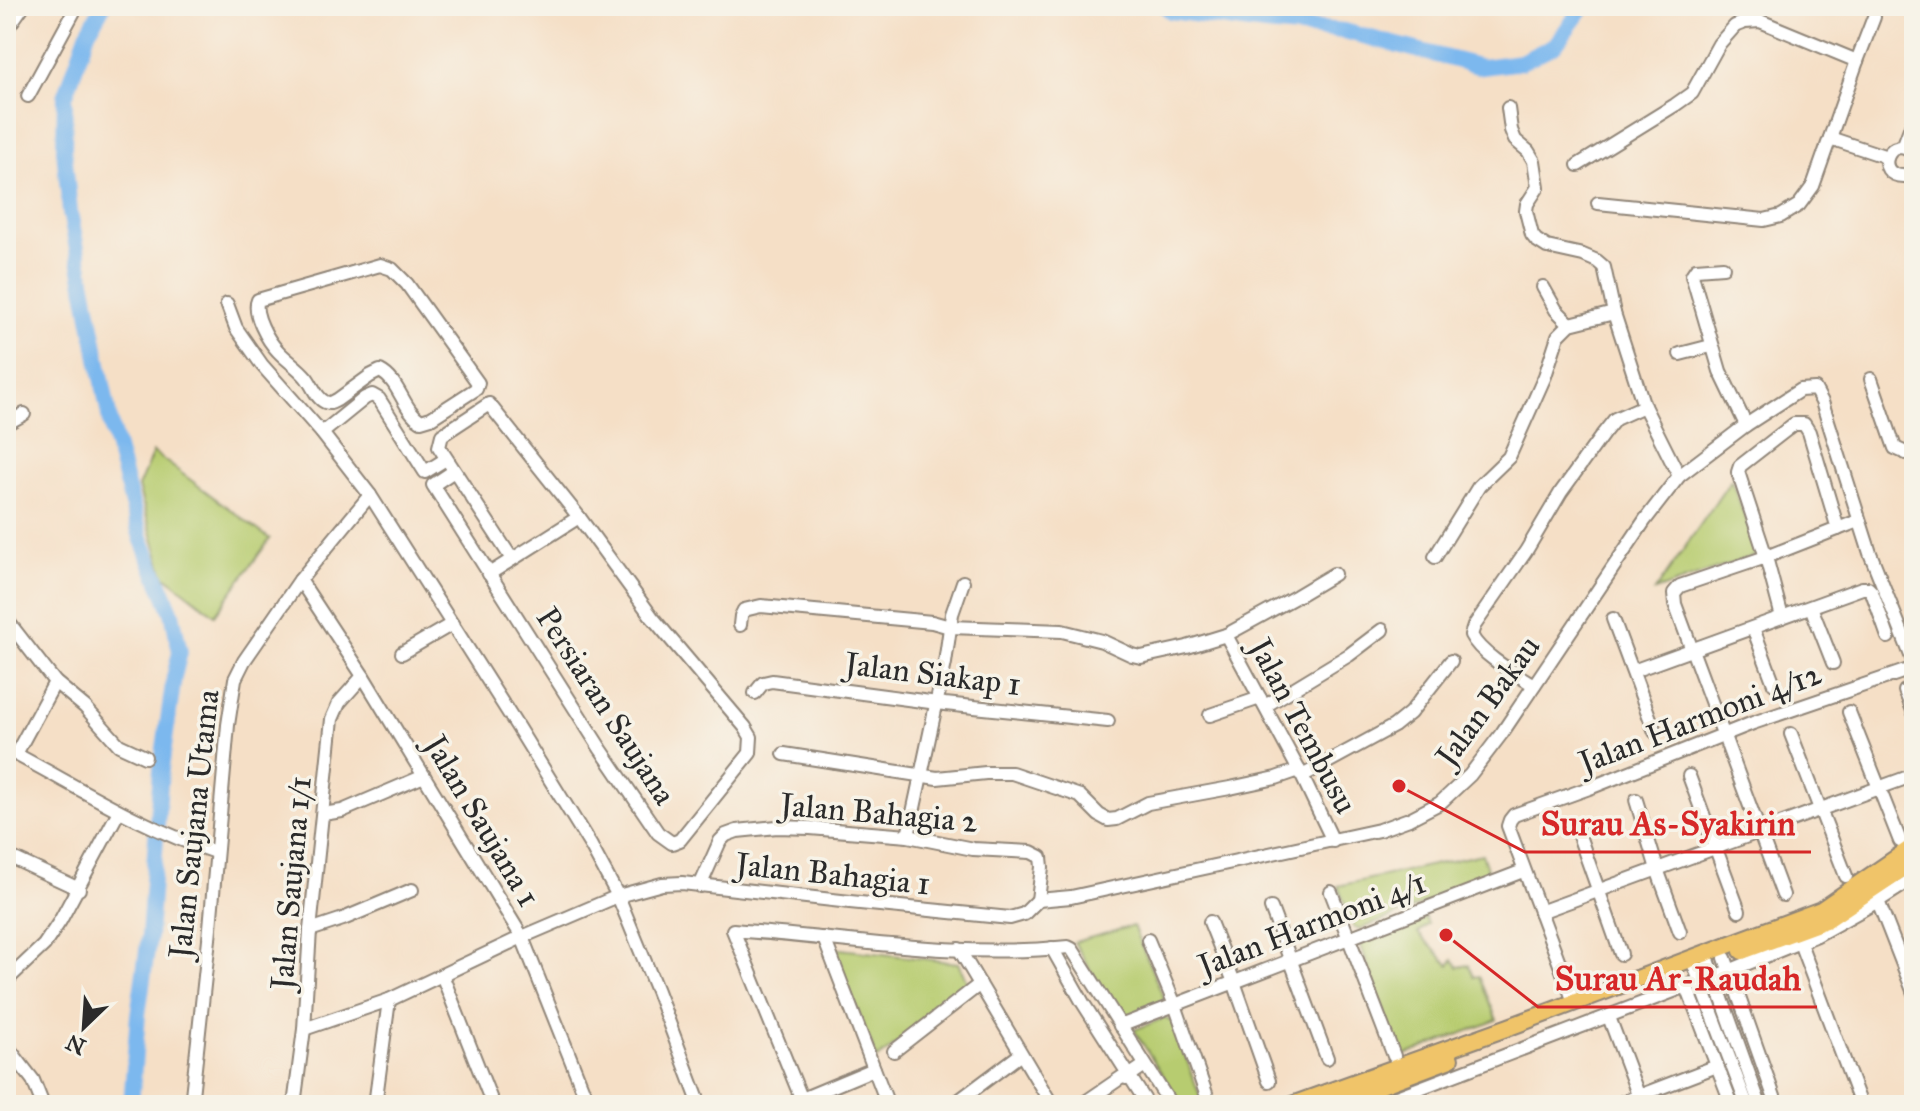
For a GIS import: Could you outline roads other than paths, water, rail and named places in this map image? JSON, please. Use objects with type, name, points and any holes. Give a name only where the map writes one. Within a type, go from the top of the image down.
[{"type":"main road","points":[[1292,1105],[1382,1091],[1574,1002],[1709,967],[1786,922],[1821,910],[1907,844]]},
{"type":"main road","points":[[1328,1105],[1382,1091],[1826,920],[1914,861]]},
{"type":"street","points":[[6,30],[23,6]]},
{"type":"street","points":[[28,96],[77,6]]},
{"type":"street","points":[[1598,203],[1764,220],[1781,216],[1799,205],[1813,186],[1874,17]]},
{"type":"street","points":[[1578,165],[1692,93],[1719,44],[1735,26],[1745,22],[1760,21],[1857,61]]},
{"type":"street","points":[[1508,108],[1515,140],[1534,161],[1538,187],[1526,211],[1532,235],[1547,247],[1583,255],[1604,267],[1616,320],[1644,406],[1679,476]]},
{"type":"street","points":[[1914,118],[1909,151],[1893,149],[1886,161],[1888,170],[1896,176],[1905,176],[1914,169]]},
{"type":"street","points":[[1830,138],[1887,157]]},
{"type":"street","points":[[380,265],[392,269],[407,284],[478,383],[476,389],[431,418],[421,421],[414,416],[388,376],[380,371],[331,403],[320,398],[305,375],[271,343],[257,314],[255,306],[258,300],[380,265]]},
{"type":"street","points":[[1723,267],[1696,269],[1692,275],[1711,346],[1746,425]]},
{"type":"street","points":[[1543,287],[1556,310],[1570,324]]},
{"type":"street","points":[[227,304],[236,328],[262,365],[322,433],[370,495],[566,806],[618,896],[700,1105]]},
{"type":"street","points":[[1435,557],[1479,486],[1509,457],[1545,376],[1558,336],[1570,324],[1616,320]]},
{"type":"street","points":[[1680,354],[1711,346]]},
{"type":"street","points":[[286,391],[305,375]]},
{"type":"street","points":[[1871,379],[1895,448],[1906,453],[1914,451]]},
{"type":"street","name":"Jalan Bakau","points":[[1038,900],[1071,897],[1379,830],[1440,803],[1470,775],[1502,733],[1645,520],[1679,476],[1746,425],[1800,390],[1815,389],[1825,409],[1858,521]]},
{"type":"street","points":[[322,433],[365,398],[372,395],[379,399],[425,472],[446,459],[512,559]]},
{"type":"street","name":"Persiaran Saujana","points":[[446,459],[439,447],[442,435],[489,404],[579,517],[652,617],[745,727],[751,737],[750,753],[680,840],[672,843],[658,833],[600,748],[433,485],[454,471]]},
{"type":"street","points":[[1532,687],[1476,643],[1471,635],[1474,626],[1526,551],[1561,492],[1603,434],[1615,419],[1644,406]]},
{"type":"street","points":[[6,424],[24,414]]},
{"type":"street","points":[[1782,617],[1738,472],[1740,466],[1794,424],[1804,424],[1813,444],[1838,529]]},
{"type":"street","name":"Jalan Saujana Utama","points":[[191,1105],[231,694],[235,679],[244,661],[370,495]]},
{"type":"street","points":[[489,574],[579,517]]},
{"type":"street","points":[[1783,895],[1675,604],[1674,593],[1680,586],[1858,521],[1914,665]]},
{"type":"street","points":[[740,625],[744,610],[761,606],[958,627],[1062,631],[1102,641],[1141,657],[1187,647],[1231,632],[1334,574]]},
{"type":"street","points":[[908,836],[936,703],[958,627],[952,614],[963,582]]},
{"type":"street","name":"Jalan Saujana 1","points":[[303,585],[359,681],[424,776],[522,937],[589,1105]]},
{"type":"street","points":[[1633,671],[1862,588],[1872,592],[1888,637]]},
{"type":"street","points":[[1811,607],[1833,663]]},
{"type":"street","points":[[6,619],[55,682],[85,707],[119,745],[145,757]]},
{"type":"street","points":[[1613,619],[1655,732]]},
{"type":"street","points":[[402,653],[452,624]]},
{"type":"street","points":[[1753,628],[1774,684]]},
{"type":"street","points":[[1210,715],[1266,703],[1349,655],[1382,630]]},
{"type":"street","name":"Jalan Tembusu","points":[[1231,632],[1304,773],[1333,841]]},
{"type":"street","points":[[784,754],[937,778],[1012,773],[1080,796],[1099,815],[1108,820],[1117,819],[1148,803],[1304,773],[1402,720],[1451,661]]},
{"type":"street","name":"Jalan Harmoni 4/12","points":[[1574,1002],[1508,826],[1514,815],[1914,665]]},
{"type":"street","name":"Jalan Saujana 1/1","points":[[294,1105],[304,1029],[310,930],[332,719],[339,703],[359,681]]},
{"type":"street","name":"Jalan Siakap 1","points":[[755,693],[763,683],[772,681],[936,703],[1108,721]]},
{"type":"street","points":[[55,682],[11,751],[119,811],[215,852]]},
{"type":"street","points":[[1905,691],[1914,713]]},
{"type":"street","points":[[1849,712],[1879,787],[1907,844]]},
{"type":"street","points":[[1791,734],[1846,876]]},
{"type":"street","points":[[1540,912],[1914,775]]},
{"type":"street","points":[[323,814],[342,811],[424,776]]},
{"type":"street","points":[[1689,776],[1739,911]]},
{"type":"street","points":[[1636,800],[1680,932]]},
{"type":"street","points":[[6,981],[44,945],[79,889],[119,811]]},
{"type":"street","name":"Jalan Bahagia 2","points":[[700,886],[720,841],[730,833],[777,827],[810,828],[908,836],[973,849],[1031,852],[1041,857],[1038,900]]},
{"type":"street","points":[[1577,830],[1621,954]]},
{"type":"street","points":[[6,855],[79,889]]},
{"type":"street","name":"Jalan Harmoni 4/1","points":[[1120,1026],[1523,871]]},
{"type":"street","points":[[1382,1091],[1525,1047],[1609,1017],[1687,987],[1709,967],[1800,943],[1840,923],[1914,878]]},
{"type":"street","name":"Jalan Bahagia 1","points":[[304,1029],[389,1000],[618,896],[662,884],[682,883],[1010,918],[1024,914],[1038,900]]},
{"type":"street","points":[[310,930],[412,890]]},
{"type":"street","points":[[1331,892],[1394,1056]]},
{"type":"street","points":[[1878,901],[1914,993]]},
{"type":"street","points":[[1271,908],[1327,1058]]},
{"type":"street","points":[[1210,922],[1269,1081]]},
{"type":"street","points":[[874,1069],[803,1102],[733,930],[959,949],[1068,947],[1171,1105]]},
{"type":"street","points":[[824,938],[888,1105]]},
{"type":"street","points":[[1148,940],[1175,1005],[1210,1105]]},
{"type":"street","points":[[1800,943],[1861,1105]]},
{"type":"street","points":[[1052,948],[1126,1075],[1148,1105]]},
{"type":"street","points":[[959,949],[1052,1105]]},
{"type":"street","points":[[1709,967],[1747,1105]]},
{"type":"street","points":[[1709,967],[1760,1105]]},
{"type":"street","points":[[1709,967],[1777,1105]]},
{"type":"street","points":[[442,975],[493,1105]]},
{"type":"street","points":[[894,1051],[980,984]]},
{"type":"street","points":[[1687,987],[1732,1105]]},
{"type":"street","points":[[375,1105],[389,1000]]},
{"type":"street","points":[[1609,1017],[1640,1100]]},
{"type":"street","points":[[6,1045],[33,1080],[43,1105]]},
{"type":"street","points":[[953,1105],[1021,1054]]},
{"type":"street","points":[[1081,1105],[1144,1063]]},
{"type":"street","points":[[1615,1105],[1640,1100],[1717,1066]]},
{"type":"waterway","points":[[103,6],[87,34],[65,97],[64,150],[70,212],[111,426],[141,538],[172,613],[180,652],[161,769],[149,936],[138,1015],[131,1105]]},
{"type":"waterway","points":[[1165,6],[1171,11],[1344,31],[1482,67],[1521,62],[1555,45],[1584,6]]},
{"type":"place","name":"Surau As-Syakirin","points":[[1399,786]]},
{"type":"place","name":"Surau Ar-Raudah","points":[[1446,935]]}]
